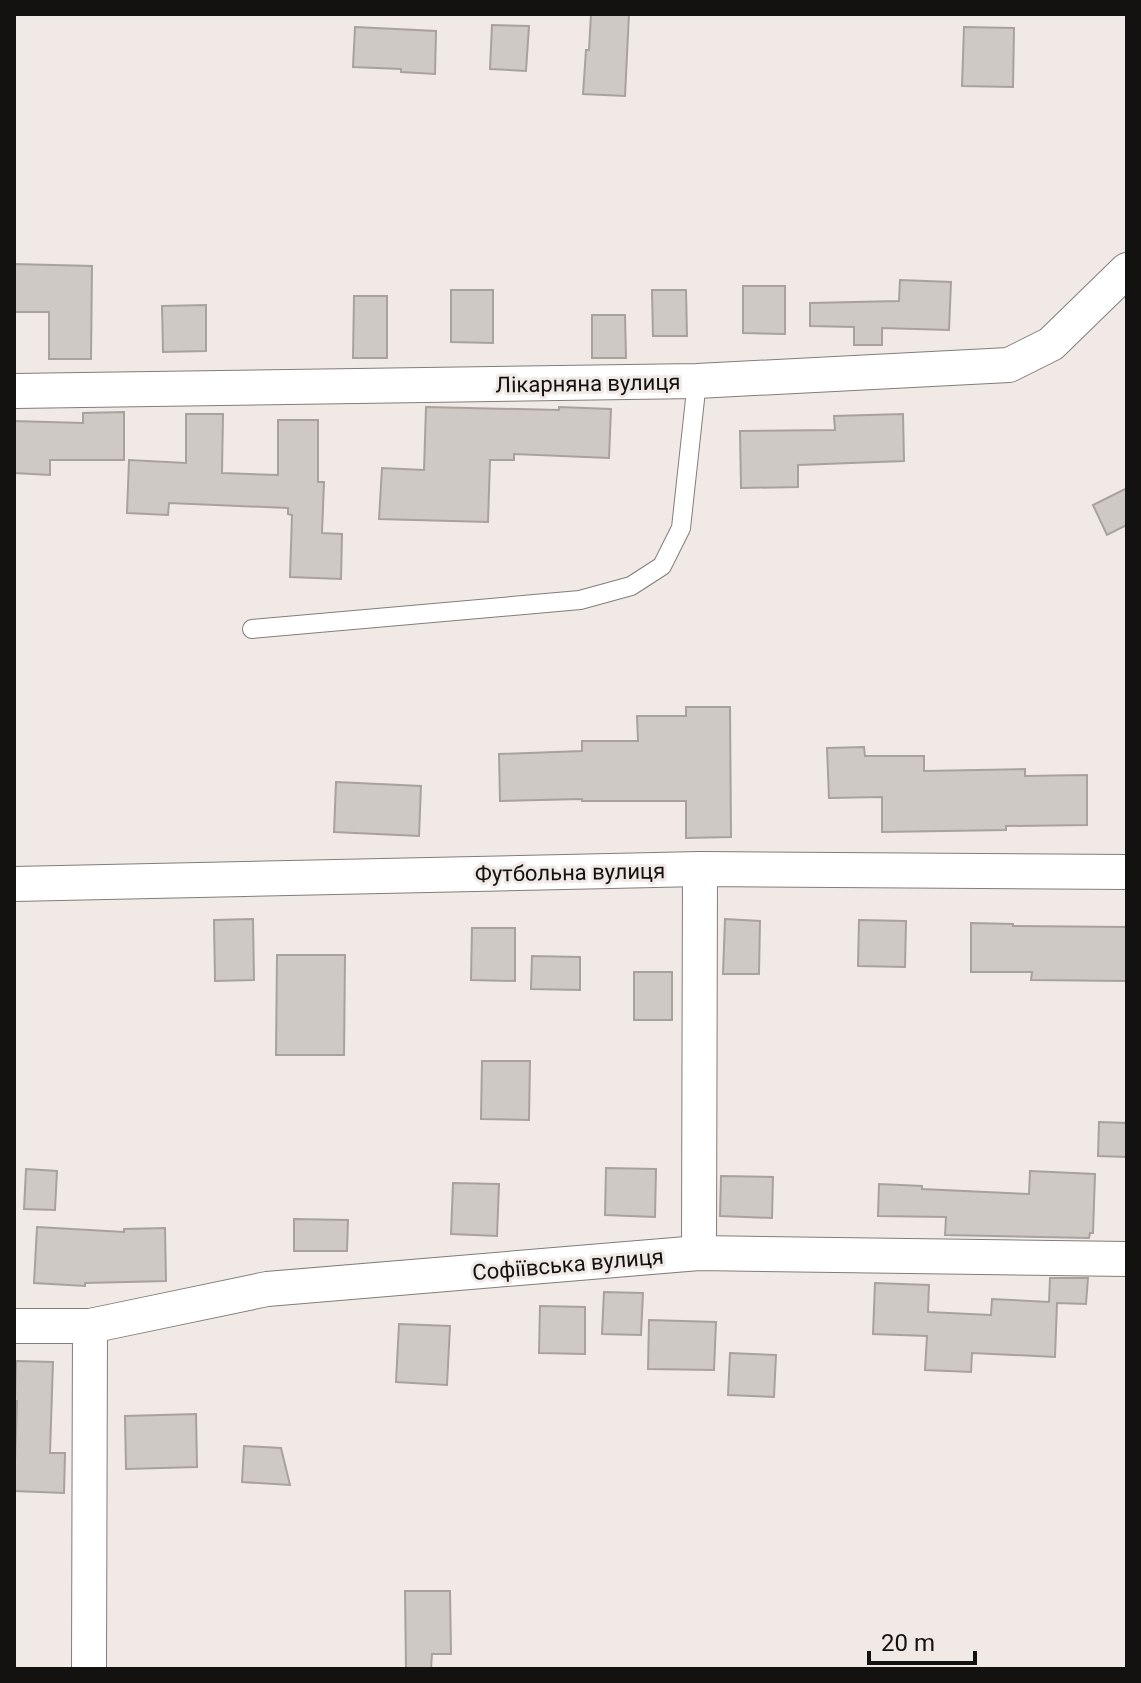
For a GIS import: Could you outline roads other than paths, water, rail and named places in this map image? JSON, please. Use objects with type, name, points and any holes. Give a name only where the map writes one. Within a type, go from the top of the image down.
[{"type":"street","name":"Лікарняна вулиця","points":[[14,391],[697,381],[1009,365],[1051,344],[1127,270]]},
{"type":"street","name":"Футбольна вулиця","points":[[14,884],[700,869],[1127,872]]},
{"type":"street","points":[[699,1253],[700,869]]},
{"type":"street","name":"Софіївська вулиця","points":[[14,1326],[90,1326],[267,1289],[699,1253],[1127,1259]]},
{"type":"street","points":[[89,1669],[90,1326]]},
{"type":"lane","points":[[252,629],[580,600],[631,586],[662,566],[681,528],[697,381]]}]
